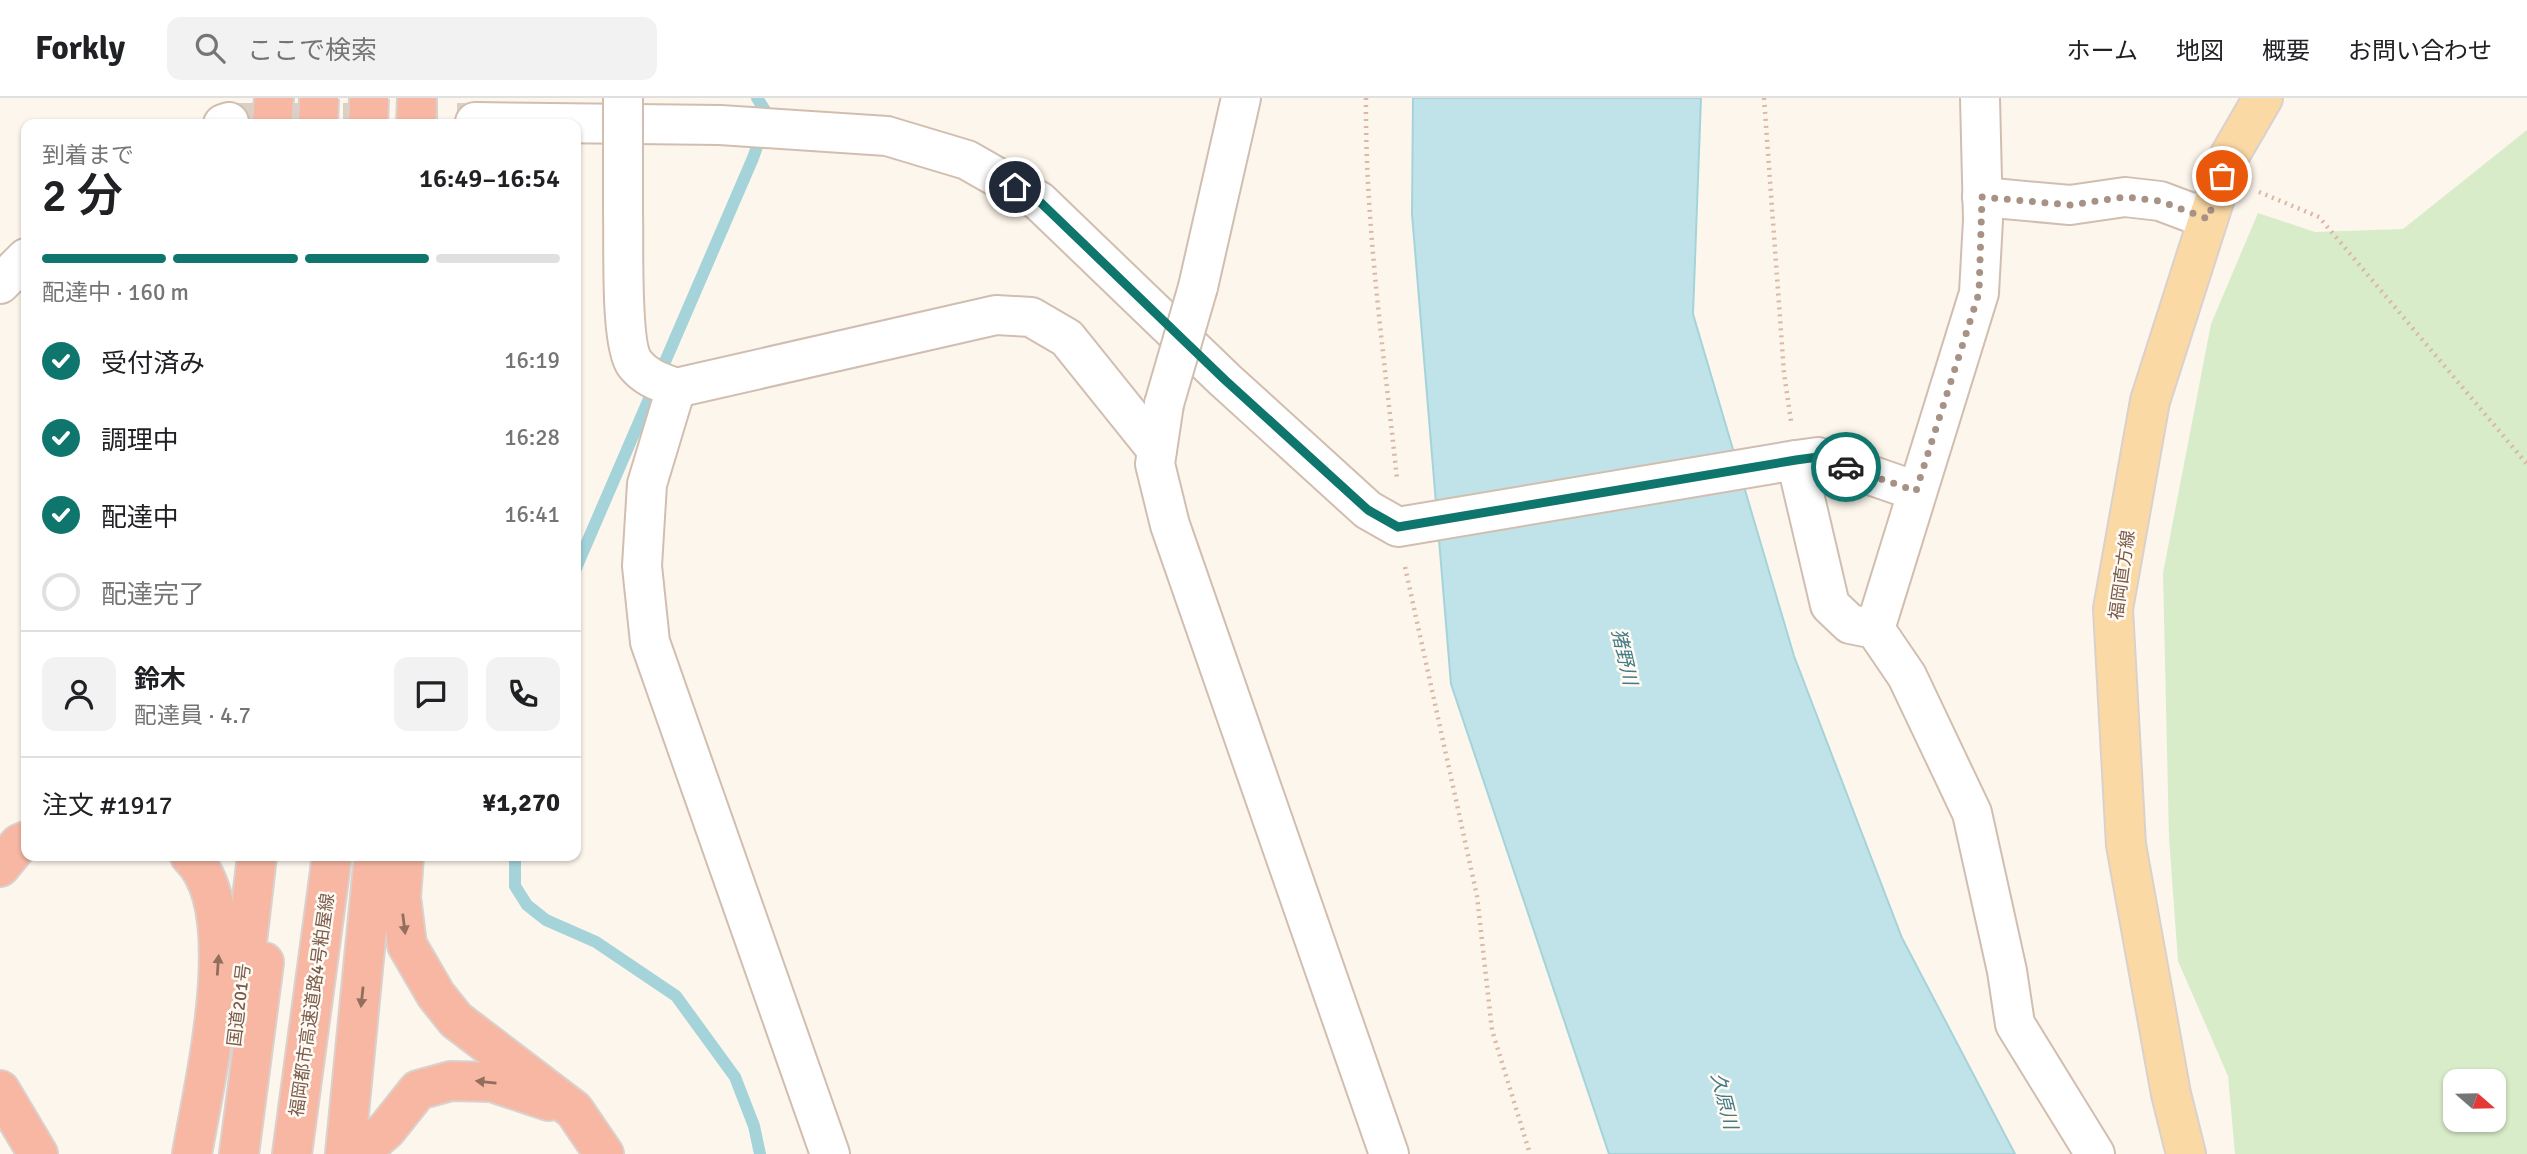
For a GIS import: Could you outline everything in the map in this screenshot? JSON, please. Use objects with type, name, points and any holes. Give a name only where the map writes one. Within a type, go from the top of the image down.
[{"type":"highway","points":[[272,119],[274,98]]},
{"type":"highway","points":[[292,98],[293,119]]},
{"type":"highway","points":[[318,119],[319,98]]},
{"type":"highway","points":[[368,119],[369,98]]},
{"type":"highway","points":[[416,119],[417,98]]},
{"type":"highway","points":[[0,867],[21,843]]},
{"type":"highway","points":[[192,1154],[214,1025],[220,942],[214,900],[204,869],[195,861]]},
{"type":"highway","name":"国道201号","points":[[215,1154],[233,1052],[256,861]]},
{"type":"highway","points":[[239,1154],[275,861]]},
{"type":"highway","name":"福岡都市高速道路4号粕屋線","points":[[292,1154],[331,861]]},
{"type":"highway","points":[[345,1154],[374,861]]},
{"type":"highway","points":[[404,861],[401,897],[407,945],[436,995],[456,1020],[574,1110],[604,1154]]},
{"type":"highway","points":[[359,1154],[387,1129],[418,1090],[451,1081],[492,1082],[574,1110]]},
{"type":"highway","points":[[0,1090],[37,1154]]},
{"type":"main road","name":"福岡直方線","points":[[2186,1154],[2171,1094],[2126,845],[2113,609],[2150,401],[2227,160],[2263,98]]},
{"type":"street","points":[[623,98],[626,328],[633,362],[651,379],[676,388],[996,315],[1031,317],[1067,338],[1157,450]]},
{"type":"street","points":[[1241,98],[1198,287],[1164,404],[1155,464],[1170,525],[1390,1154]]},
{"type":"street","points":[[1875,629],[1979,293],[1982,197],[1980,98]]},
{"type":"street","points":[[491,119],[545,109],[720,125],[887,136],[967,160],[1039,201],[1255,408],[1368,510],[1405,525],[1818,457],[1916,491]]},
{"type":"street","points":[[1982,197],[2070,205],[2125,197],[2160,201],[2208,219]]},
{"type":"street","points":[[0,284],[21,263]]},
{"type":"street","points":[[676,388],[647,484],[642,566],[650,642],[830,1154]]},
{"type":"street","points":[[1785,462],[1830,605],[1850,624],[1875,629],[1907,676],[1972,813],[2007,971],[2015,1024],[2095,1154]]},
{"type":"path","points":[[1366,98],[1365,135],[1399,494],[1405,525],[1414,621],[1477,896],[1492,1030],[1530,1154]]},
{"type":"path","points":[[1764,98],[1784,373],[1785,462]]},
{"type":"path","points":[[2222,176],[2319,217],[2527,464]]},
{"type":"green space","points":[[2527,130],[2527,1154],[2235,1154],[2228,1076],[2178,961],[2169,838],[2163,573],[2211,324],[2258,213],[2315,232],[2403,229]]},
{"type":"water","points":[[1413,98],[1701,98],[1693,314],[1794,656],[1902,938],[2015,1154],[1609,1154],[1451,684],[1412,214]]},
{"type":"waterway","points":[[581,556],[753,158],[768,115],[757,98]]},
{"type":"waterway","points":[[515,861],[515,886],[527,905],[546,920],[596,942],[676,996],[735,1077],[754,1126],[760,1154]]},
{"type":"way so far","points":[[1846,467],[1916,491],[1979,293],[1982,197],[2070,205],[2125,197],[2160,201],[2208,219],[2222,176]]},
{"type":"route","points":[[1015,187],[1039,201],[1225,380],[1368,510],[1398,527],[1818,457],[1846,467]]},
{"type":"water label","name":"猪野川","points":[[1624,657]]},
{"type":"water label","name":"久原川","points":[[1724,1101]]}]
